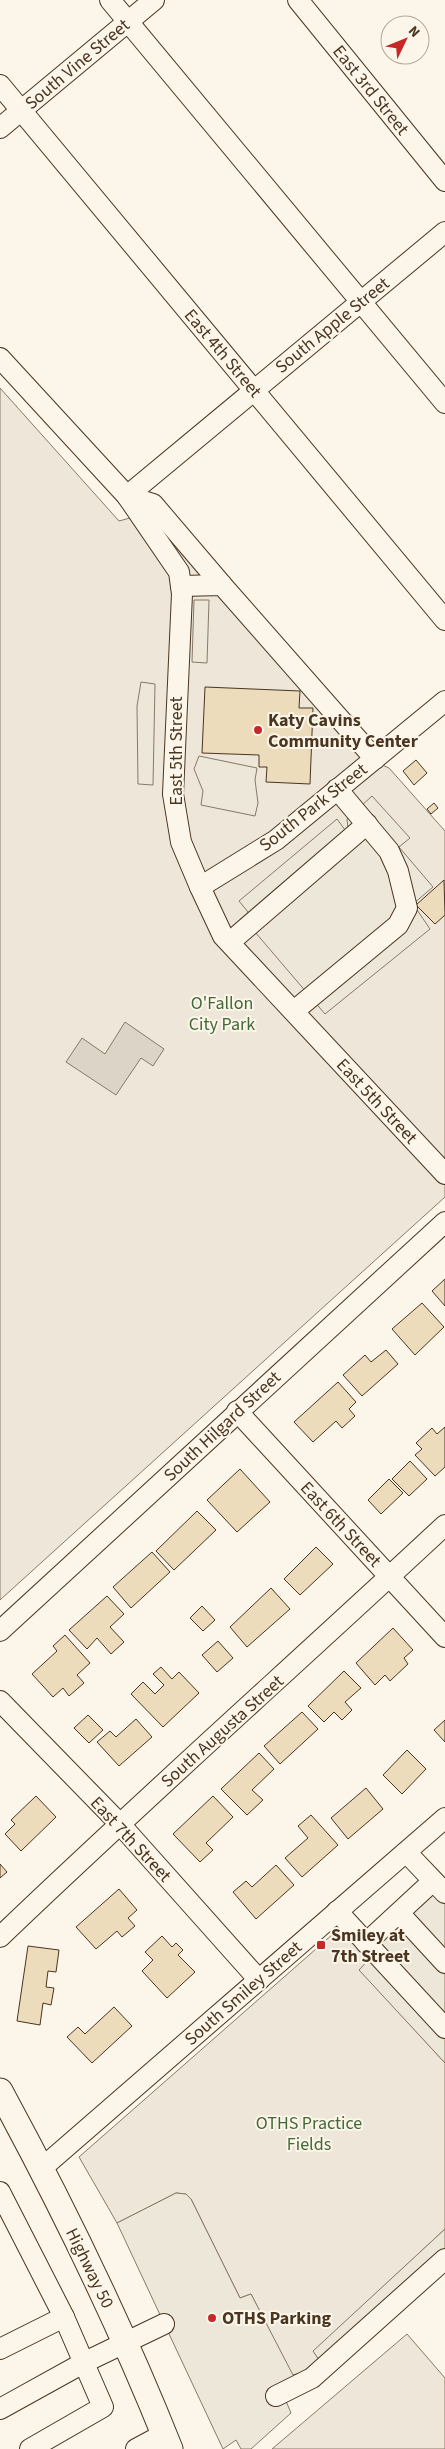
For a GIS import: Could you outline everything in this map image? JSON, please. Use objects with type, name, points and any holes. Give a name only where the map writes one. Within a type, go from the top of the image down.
[{"type":"main road","name":"Highway 50","points":[[0,2091],[42,2168],[126,2341],[167,2441]]},
{"type":"street","points":[[110,0],[445,403]]},
{"type":"street","name":"South Vine Street","points":[[0,128],[154,0]]},
{"type":"street","name":"East 3rd Street","points":[[298,0],[445,180]]},
{"type":"street","name":"East 4th Street","points":[[0,85],[445,620]]},
{"type":"street","name":"South Apple Street","points":[[126,496],[445,232]]},
{"type":"street","name":"East 5th Street","points":[[0,358],[126,496],[179,572],[181,586],[173,794],[181,842],[223,936],[445,1174]]},
{"type":"street","points":[[126,496],[153,504],[375,759]]},
{"type":"street","points":[[181,586],[222,585]]},
{"type":"street","name":"South Park Street","points":[[200,887],[276,840],[445,701]]},
{"type":"street","points":[[294,1011],[398,925],[405,916],[407,908],[398,871],[389,852],[337,789]]},
{"type":"street","points":[[230,942],[367,824]]},
{"type":"street","name":"South Hilgard Street","points":[[0,1631],[237,1411],[445,1222]]},
{"type":"street","name":"East 6th Street","points":[[237,1411],[445,1637]]},
{"type":"street","name":"South Augusta Street","points":[[0,1937],[118,1823],[190,1761],[445,1525]]},
{"type":"street","name":"East 7th Street","points":[[0,1701],[118,1823],[259,1980]]},
{"type":"street","name":"South Smiley Street","points":[[42,2168],[445,1818]]},
{"type":"street","points":[[366,1943],[398,1913],[439,1887],[406,1852]]},
{"type":"street","points":[[337,1911],[445,2028]]},
{"type":"street","points":[[398,1913],[445,1963]]},
{"type":"street","points":[[0,2192],[64,2317],[103,2407],[30,2449]]},
{"type":"street","points":[[276,2396],[312,2378],[445,2259]]},
{"type":"street","points":[[0,2349],[64,2317]]},
{"type":"street","points":[[0,2409],[85,2362],[164,2324]]},
{"type":"street","points":[[136,2449],[167,2441]]},
{"type":"green space","name":"O'Fallon City Park","points":[[0,388],[119,521],[148,513],[358,754],[389,768],[445,831],[445,1197],[0,1600]]},
{"type":"green space","name":"OTHS Practice Fields","points":[[342,1932],[369,1959],[360,1970],[445,2063],[445,2229],[314,2351],[319,2360],[310,2371],[292,2375],[251,2294],[240,2298],[191,2199],[186,2194],[176,2193],[117,2223],[79,2157],[333,1934]]},
{"type":"green space","points":[[407,2334],[445,2378],[445,2449],[272,2449]]},
{"type":"shaded area","points":[[194,600],[209,600],[207,663],[192,662]]},
{"type":"shaded area","points":[[141,682],[155,684],[153,785],[138,784],[137,706]]},
{"type":"shaded area","points":[[199,756],[257,768],[255,780],[258,803],[255,816],[201,805],[203,791],[194,769]]},
{"type":"shaded area","points":[[372,796],[410,838],[399,847],[433,887],[413,904],[430,929],[325,1014],[255,932],[248,912],[239,901],[337,819],[345,830],[348,828],[347,819]]},
{"type":"shaded area","points":[[125,1022],[164,1049],[153,1066],[141,1058],[116,1095],[66,1062],[82,1038],[105,1054]]},
{"type":"shaded area","points":[[445,1883],[445,2063],[359,1970],[371,1957],[413,1892]]},
{"type":"shaded area","name":"OTHS Parking","points":[[176,2193],[186,2194],[191,2199],[240,2298],[251,2294],[293,2375],[310,2371],[319,2360],[313,2351],[445,2229],[445,2266],[286,2401],[291,2413],[251,2449],[241,2449],[236,2440],[223,2449],[117,2223]]},
{"type":"building","name":"Katy Cavins Community Center","points":[[205,687],[300,691],[299,708],[313,708],[310,784],[266,782],[267,767],[259,767],[259,755],[202,753]]},
{"type":"building","points":[[416,760],[427,773],[414,785],[403,771]]},
{"type":"building","points":[[434,803],[438,808],[431,814],[427,809]]},
{"type":"building","points":[[444,880],[445,915],[435,924],[416,905]]},
{"type":"building","points":[[445,1279],[445,1306],[432,1291]]},
{"type":"building","points":[[422,1303],[444,1327],[415,1355],[392,1329]]},
{"type":"building","points":[[386,1350],[398,1364],[362,1396],[343,1375],[365,1355],[371,1362]]},
{"type":"building","points":[[338,1382],[356,1402],[349,1409],[355,1416],[342,1428],[336,1421],[313,1442],[294,1422]]},
{"type":"building","points":[[445,1427],[445,1467],[435,1476],[415,1455],[422,1449],[416,1443],[432,1428],[437,1434]]},
{"type":"building","points":[[410,1461],[427,1479],[409,1496],[392,1479]]},
{"type":"building","points":[[240,1469],[270,1502],[237,1532],[207,1500]]},
{"type":"building","points":[[389,1479],[403,1493],[381,1514],[368,1500]]},
{"type":"building","points":[[197,1511],[216,1530],[174,1570],[156,1551]]},
{"type":"building","points":[[316,1547],[333,1564],[300,1595],[284,1579]]},
{"type":"building","points":[[152,1552],[170,1572],[131,1608],[113,1587]]},
{"type":"building","points":[[271,1588],[290,1609],[247,1647],[230,1627]]},
{"type":"building","points":[[107,1596],[124,1614],[110,1627],[124,1642],[111,1654],[97,1638],[87,1649],[69,1630]]},
{"type":"building","points":[[202,1606],[215,1620],[203,1631],[190,1618]]},
{"type":"building","points":[[393,1628],[413,1650],[404,1658],[408,1664],[390,1681],[385,1675],[375,1685],[356,1663]]},
{"type":"building","points":[[65,1635],[90,1663],[77,1675],[84,1683],[69,1696],[63,1688],[53,1697],[32,1674],[57,1651],[53,1646]]},
{"type":"building","points":[[218,1641],[233,1658],[217,1672],[202,1655]]},
{"type":"building","points":[[161,1667],[172,1679],[179,1672],[199,1693],[163,1727],[131,1694],[143,1682],[155,1694],[164,1685],[153,1674]]},
{"type":"building","points":[[344,1671],[361,1688],[345,1702],[352,1710],[342,1720],[334,1712],[324,1722],[308,1706]]},
{"type":"building","points":[[302,1712],[318,1729],[280,1764],[264,1746]]},
{"type":"building","points":[[88,1715],[103,1730],[89,1743],[74,1728]]},
{"type":"building","points":[[136,1719],[152,1737],[119,1766],[97,1742],[110,1731],[116,1737]]},
{"type":"building","points":[[445,1720],[445,1742],[434,1730]]},
{"type":"building","points":[[407,1750],[426,1769],[402,1794],[383,1775]]},
{"type":"building","points":[[259,1753],[274,1769],[252,1790],[263,1800],[247,1815],[221,1789]]},
{"type":"building","points":[[366,1788],[383,1809],[348,1839],[331,1818]]},
{"type":"building","points":[[36,1796],[56,1817],[21,1851],[5,1834],[15,1824],[11,1820]]},
{"type":"building","points":[[213,1796],[233,1817],[206,1843],[213,1850],[200,1862],[173,1834]]},
{"type":"building","points":[[311,1815],[338,1845],[302,1877],[285,1858],[308,1838],[298,1826]]},
{"type":"building","points":[[0,1864],[7,1872],[0,1878]]},
{"type":"building","points":[[276,1865],[294,1885],[256,1919],[233,1892],[246,1881],[252,1887]]},
{"type":"building","points":[[119,1889],[137,1910],[128,1918],[135,1926],[122,1937],[117,1931],[96,1949],[76,1927]]},
{"type":"building","points":[[162,1936],[172,1947],[176,1943],[183,1950],[178,1955],[195,1972],[167,1998],[142,1971],[153,1960],[145,1952]]},
{"type":"building","points":[[28,1946],[59,1950],[56,1972],[48,1971],[46,1987],[54,1988],[51,2005],[43,2003],[40,2025],[17,2021]]},
{"type":"building","points":[[114,2007],[132,2026],[92,2063],[67,2037],[78,2027],[85,2034]]},
{"type":"place","name":"Katy Cavins Community Center","points":[[258,730]]},
{"type":"place","name":"Smiley at 7th Street","points":[[321,1945]]},
{"type":"place","name":"OTHS Parking","points":[[212,2318]]}]
